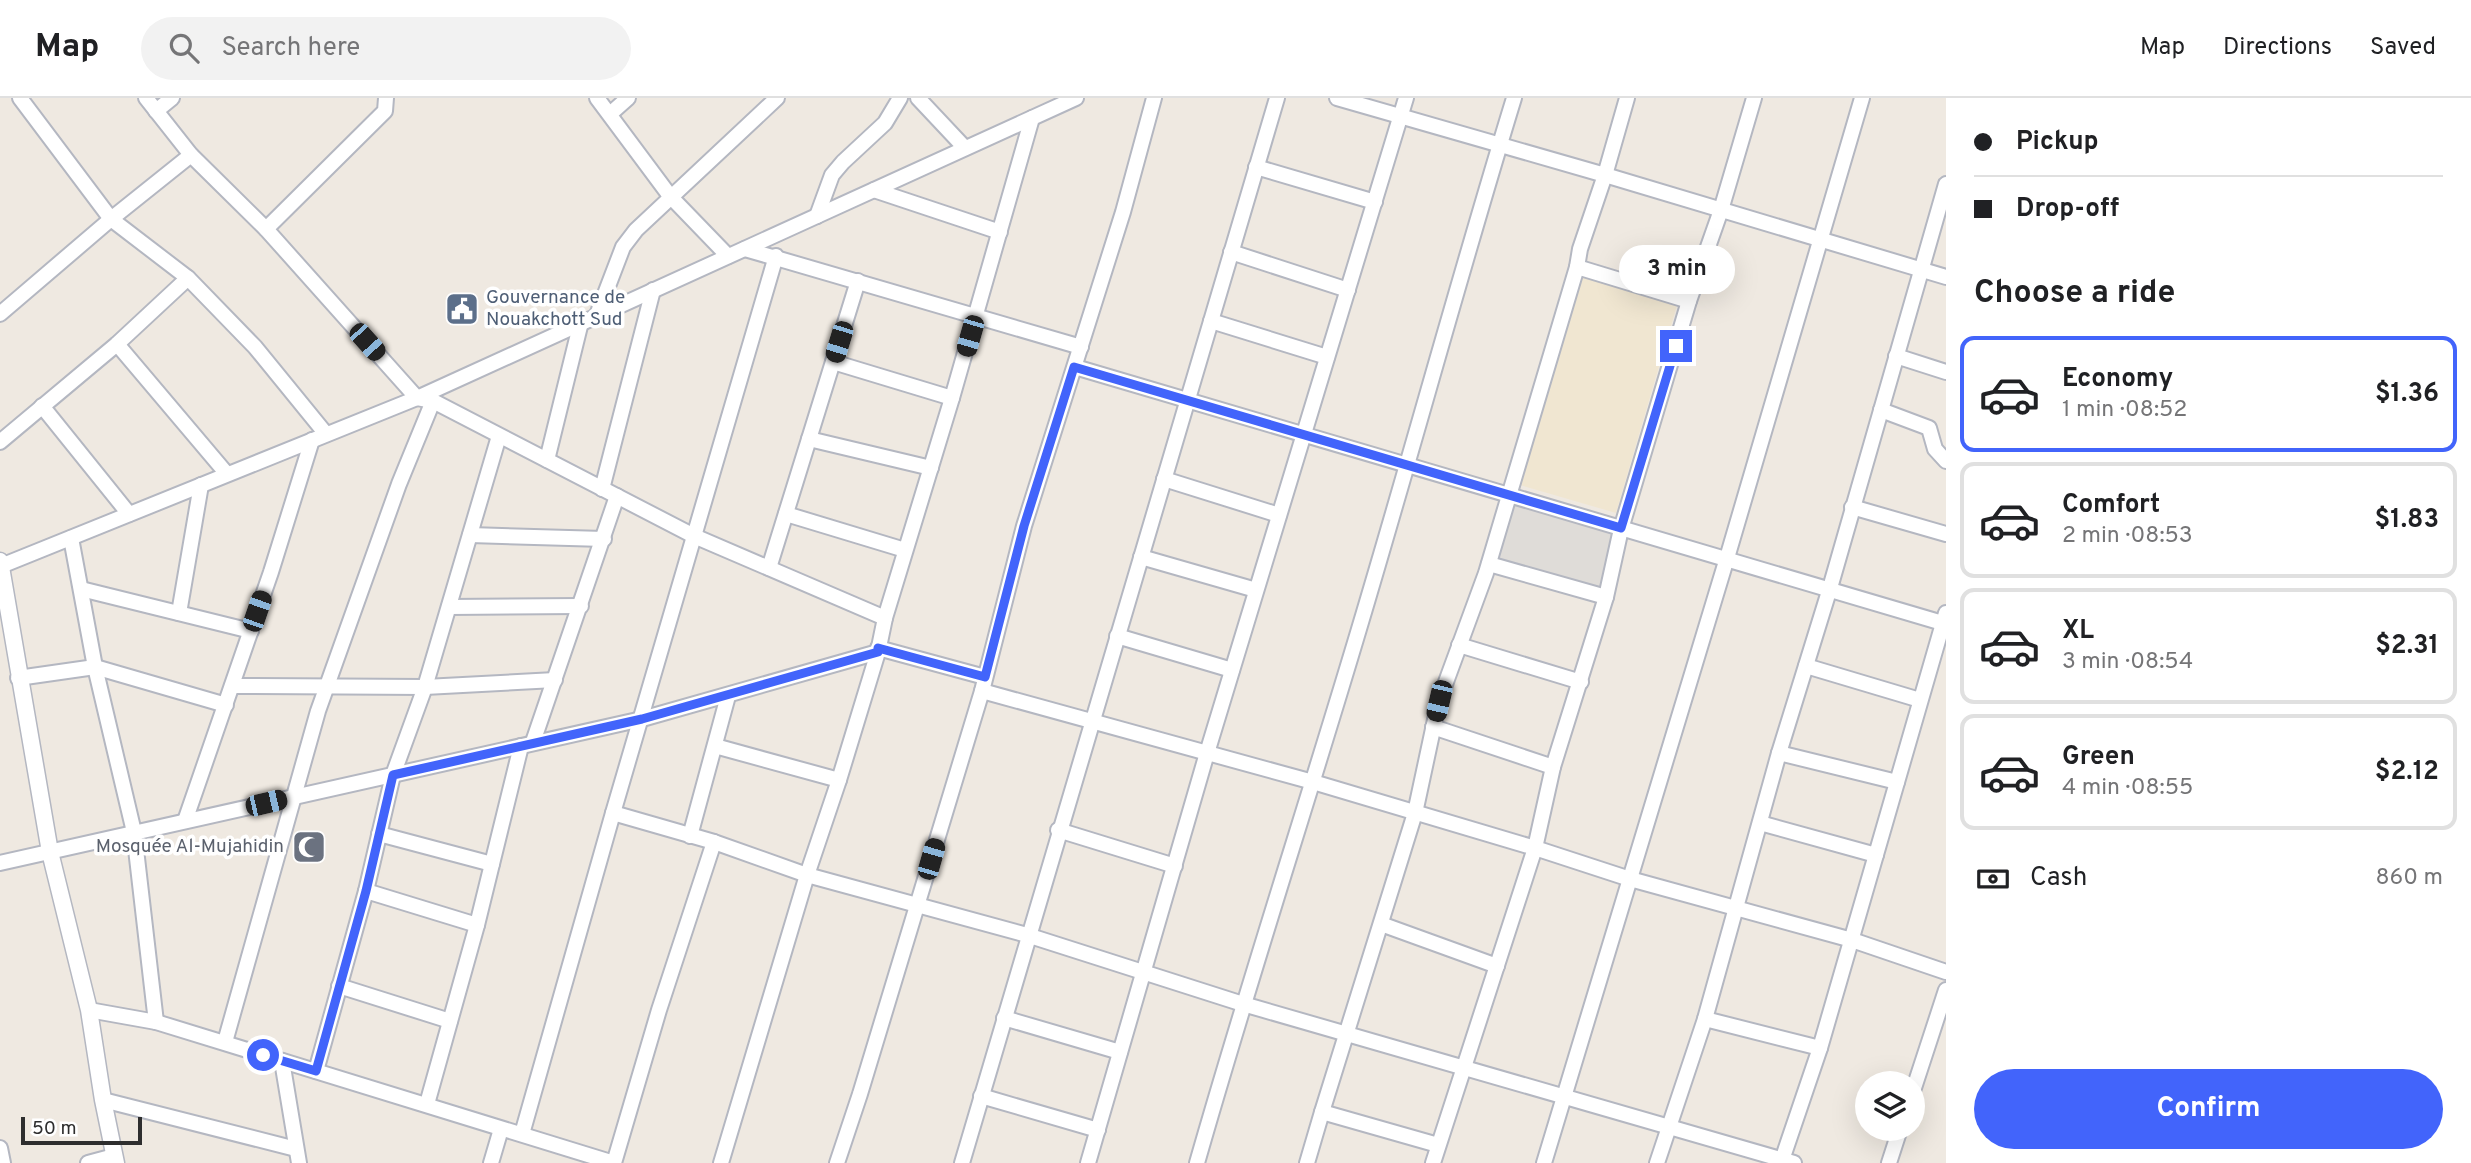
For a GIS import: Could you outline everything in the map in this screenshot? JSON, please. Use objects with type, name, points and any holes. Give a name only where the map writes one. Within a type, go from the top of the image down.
[{"type":"street","points":[[20,98],[111,219],[188,278],[255,347],[319,437]]},
{"type":"street","points":[[146,98],[191,155],[266,229],[417,398],[433,401],[694,536],[885,618]]},
{"type":"street","points":[[156,111],[172,98]]},
{"type":"street","points":[[266,229],[386,111],[386,98]]},
{"type":"street","points":[[597,98],[670,196],[729,256]]},
{"type":"street","points":[[610,114],[628,98]]},
{"type":"street","points":[[597,315],[624,247],[636,230],[778,98]]},
{"type":"street","points":[[817,216],[832,175],[885,123],[900,98]]},
{"type":"street","points":[[918,98],[965,148]]},
{"type":"street","points":[[837,1163],[984,684],[1024,526],[1123,212],[1154,98]]},
{"type":"street","points":[[962,1163],[1058,830],[1277,98]]},
{"type":"street","points":[[1338,98],[1605,174],[1946,277]]},
{"type":"street","points":[[1088,1163],[1207,753],[1406,98]]},
{"type":"street","points":[[1197,1163],[1408,465],[1412,442],[1514,98]]},
{"type":"street","points":[[1307,1163],[1415,813],[1439,701],[1489,564],[1577,267],[1580,249],[1627,98]]},
{"type":"street","points":[[1433,1163],[1535,848],[1553,767],[1606,597],[1621,528],[1689,300],[1721,210],[1754,98]]},
{"type":"street","points":[[1544,1163],[1727,558],[1862,98]]},
{"type":"street","points":[[88,1163],[115,1160],[89,1010],[50,852],[0,564],[71,538],[417,398],[1032,118],[1067,99]]},
{"type":"street","points":[[721,1163],[878,650],[885,618],[952,398],[1032,118]]},
{"type":"street","points":[[0,314],[191,155]]},
{"type":"street","points":[[1256,167],[1375,202]]},
{"type":"street","points":[[1657,1163],[1705,1019],[1779,752],[1830,588],[1946,184]]},
{"type":"street","points":[[874,190],[1000,232]]},
{"type":"street","points":[[745,249],[1081,347]]},
{"type":"street","points":[[1231,252],[1348,290]]},
{"type":"street","points":[[522,1134],[612,813],[642,719],[776,257]]},
{"type":"street","points":[[1577,267],[1689,300]]},
{"type":"street","points":[[0,442],[117,344],[188,278]]},
{"type":"street","points":[[769,568],[858,281]]},
{"type":"street","points":[[602,489],[653,290]]},
{"type":"street","points":[[1211,321],[1327,357]]},
{"type":"street","points":[[547,460],[581,322]]},
{"type":"street","points":[[117,344],[227,474]]},
{"type":"street","points":[[1896,356],[1946,372]]},
{"type":"street","points":[[833,362],[952,398]]},
{"type":"street","points":[[612,813],[714,842],[807,875],[1027,936],[1243,1004],[1786,1162],[1945,620],[1508,496],[1074,367]]},
{"type":"street","points":[[225,1042],[318,711],[403,473],[433,401]]},
{"type":"street","points":[[42,406],[129,514]]},
{"type":"street","points":[[1881,410],[1929,428],[1936,449],[1946,461]]},
{"type":"street","points":[[316,1071],[366,891],[393,775],[425,687],[499,436]]},
{"type":"street","points":[[185,821],[319,437]]},
{"type":"street","points":[[809,439],[931,468]]},
{"type":"street","points":[[1164,479],[1279,515]]},
{"type":"street","points":[[179,613],[201,485]]},
{"type":"street","points":[[427,1104],[527,744],[555,680],[617,496]]},
{"type":"street","points":[[1852,507],[1946,534]]},
{"type":"street","points":[[786,514],[905,551]]},
{"type":"street","points":[[470,535],[604,539]]},
{"type":"street","points":[[71,538],[95,667],[134,832],[156,1022]]},
{"type":"street","points":[[1141,557],[1256,590]]},
{"type":"street","points":[[1489,564],[1606,597]]},
{"type":"street","points":[[80,589],[251,631]]},
{"type":"street","points":[[449,607],[581,606]]},
{"type":"street","points":[[1117,636],[1232,670]]},
{"type":"street","points":[[1459,645],[1581,682]]},
{"type":"street","points":[[0,863],[642,719],[729,696],[878,650],[1091,721],[1313,782],[1630,879],[1852,940],[1946,972]]},
{"type":"street","points":[[1806,666],[1920,700]]},
{"type":"street","points":[[18,678],[95,667],[226,705]]},
{"type":"street","points":[[232,686],[425,687],[555,680]]},
{"type":"street","points":[[690,836],[729,696]]},
{"type":"street","points":[[1433,727],[1553,767]]},
{"type":"street","points":[[715,746],[839,780]]},
{"type":"street","points":[[1779,752],[1897,782]]},
{"type":"street","points":[[1760,822],[1876,855]]},
{"type":"street","points":[[1058,830],[1175,866]]},
{"type":"street","points":[[379,834],[492,864]]},
{"type":"street","points":[[89,1010],[156,1022],[225,1042],[522,1134],[590,1160],[614,1163],[714,842]]},
{"type":"street","points":[[366,891],[477,925]]},
{"type":"street","points":[[1381,924],[1497,966]]},
{"type":"street","points":[[339,986],[450,1021]]},
{"type":"street","points":[[1920,1071],[1946,990]]},
{"type":"street","points":[[1003,1018],[1120,1052]]},
{"type":"street","points":[[1705,1019],[1820,1048]]},
{"type":"street","points":[[103,1100],[297,1156],[282,1061]]},
{"type":"street","points":[[981,1096],[1098,1130]]},
{"type":"street","points":[[1322,1112],[1438,1145]]},
{"type":"street","points":[[491,1163],[501,1129]]},
{"type":"street","points":[[1889,1163],[1896,1141]]},
{"type":"street","points":[[0,1148],[3,1163]]},
{"type":"shaded area","points":[[1581,277],[1677,305],[1616,513],[1520,485]]},
{"type":"shaded area","points":[[1508,496],[1621,529],[1606,597],[1489,564]]},
{"type":"place","name":"Gouvernance de Nouakchott Sud","points":[[462,309]]},
{"type":"place","name":"Mosquée Al-Mujahidin","points":[[309,847]]},
{"type":"route","points":[[263,1055],[316,1071],[366,891],[393,775],[642,719],[878,652],[878,648],[985,677],[1024,526],[1074,367],[1621,528],[1676,346]]}]
